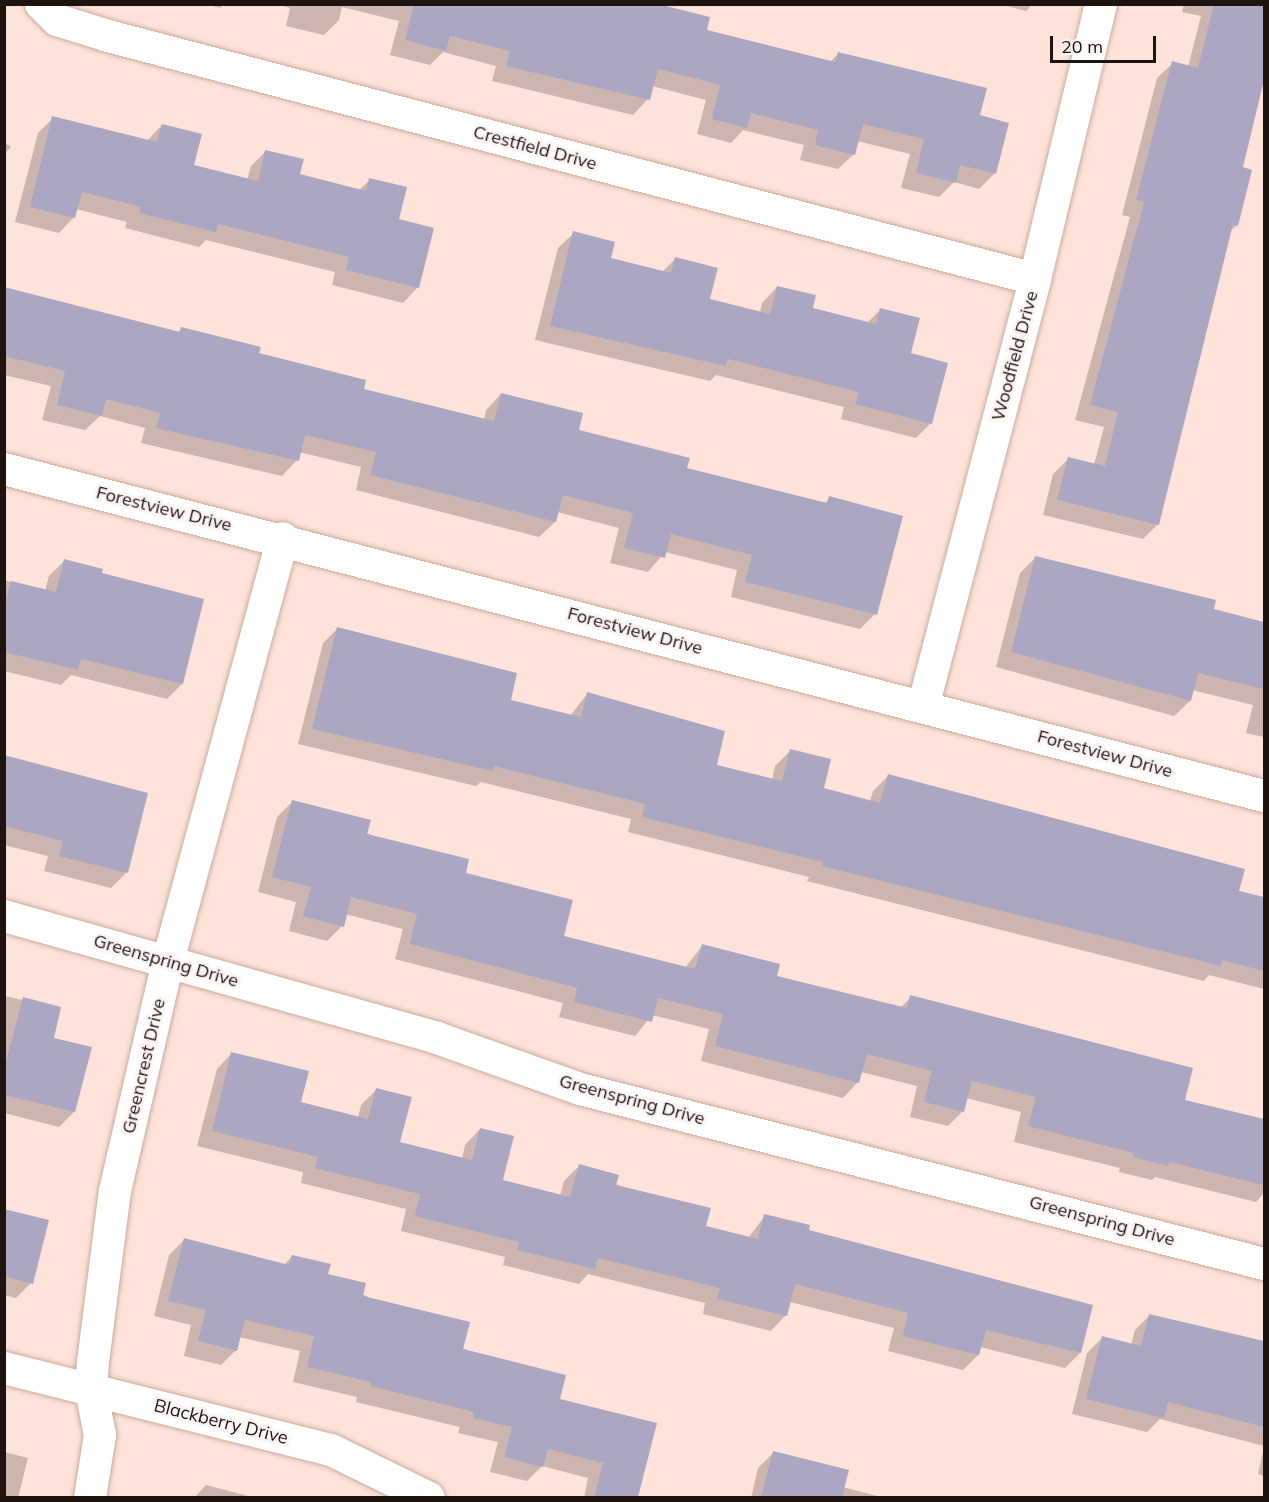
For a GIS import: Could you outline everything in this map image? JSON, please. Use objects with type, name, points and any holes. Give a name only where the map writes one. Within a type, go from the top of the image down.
[{"type":"street","name":"Crestfield Drive","points":[[41,4],[57,20],[108,36],[1035,279]]},
{"type":"street","name":"Woodfield Drive","points":[[923,707],[1035,279],[1101,4]]},
{"type":"street","name":"Forestview Drive","points":[[4,469],[283,538],[1264,796]]},
{"type":"street","name":"Greencrest Drive","points":[[90,1497],[100,1434],[91,1390],[115,1191],[168,961],[283,538]]},
{"type":"street","name":"Greenspring Drive","points":[[4,916],[437,1038],[580,1089],[1264,1264]]},
{"type":"street","name":"Blackberry Drive","points":[[4,1368],[332,1450],[429,1497]]},
{"type":"building","points":[[414,4],[658,4],[710,17],[707,30],[835,62],[838,52],[987,88],[980,115],[1009,123],[996,174],[960,165],[956,183],[916,173],[924,139],[863,124],[855,155],[815,145],[818,130],[751,113],[747,128],[712,119],[720,85],[658,69],[650,100],[506,66],[510,51],[450,36],[446,51],[405,40]]},
{"type":"building","points":[[1214,4],[1264,4],[1264,80],[1243,167],[1252,170],[1238,226],[1233,224],[1159,525],[1057,500],[1068,457],[1105,466],[1118,412],[1090,405],[1144,202],[1136,200],[1172,61],[1198,68]]},
{"type":"building","points":[[52,116],[157,142],[162,124],[202,134],[194,165],[258,181],[265,150],[304,159],[300,174],[366,191],[369,178],[407,187],[399,219],[434,228],[419,288],[346,270],[349,257],[218,224],[216,232],[139,213],[141,207],[82,192],[75,218],[30,207]]},
{"type":"building","points":[[573,231],[615,242],[611,258],[671,273],[675,257],[718,268],[710,299],[770,314],[777,286],[816,295],[813,308],[876,324],[880,308],[920,318],[911,353],[948,363],[932,424],[855,404],[859,392],[728,359],[726,366],[550,326]]},
{"type":"building","points":[[4,287],[180,332],[181,327],[261,347],[259,353],[366,380],[364,389],[494,421],[501,393],[583,413],[579,430],[690,458],[687,468],[827,503],[829,496],[903,516],[877,615],[745,582],[752,555],[671,534],[665,558],[624,548],[633,513],[563,495],[556,522],[370,475],[376,452],[305,435],[299,461],[156,428],[160,413],[106,399],[102,416],[57,405],[65,371],[4,356]]},
{"type":"building","points":[[1035,556],[1216,600],[1214,609],[1264,622],[1264,689],[1198,673],[1191,701],[1011,652]]},
{"type":"building","points":[[64,559],[103,569],[102,573],[204,599],[183,684],[81,659],[78,670],[4,652],[4,608],[11,581],[56,592]]},
{"type":"building","points":[[337,627],[517,673],[511,700],[581,717],[587,692],[725,731],[717,765],[782,781],[790,749],[831,759],[824,788],[880,803],[888,774],[1245,869],[1239,891],[1264,897],[1264,971],[1222,960],[1221,966],[822,866],[823,862],[642,817],[645,804],[494,766],[493,771],[312,729]]},
{"type":"building","points":[[4,755],[148,793],[128,873],[59,856],[63,841],[4,826]]},
{"type":"building","points":[[292,800],[371,820],[367,834],[469,859],[466,873],[573,900],[564,936],[695,969],[702,944],[780,964],[777,976],[907,1008],[910,995],[1193,1068],[1185,1100],[1264,1119],[1264,1185],[1169,1162],[1168,1166],[1133,1157],[1134,1153],[1028,1126],[1036,1097],[972,1081],[964,1112],[924,1102],[932,1071],[867,1054],[859,1083],[715,1046],[723,1014],[658,998],[652,1022],[574,1002],[577,988],[410,944],[417,914],[351,897],[344,927],[303,916],[311,887],[272,877]]},
{"type":"building","points":[[23,997],[61,1007],[54,1038],[92,1047],[75,1112],[4,1095],[4,1070]]},
{"type":"building","points":[[231,1052],[309,1071],[301,1102],[368,1119],[376,1088],[412,1097],[400,1142],[472,1160],[480,1128],[514,1136],[503,1180],[570,1197],[579,1164],[619,1175],[616,1185],[711,1208],[706,1226],[758,1239],[764,1214],[810,1225],[809,1230],[1093,1305],[1081,1353],[986,1330],[979,1355],[903,1336],[908,1313],[795,1284],[787,1316],[717,1299],[720,1288],[598,1258],[595,1269],[517,1250],[519,1242],[415,1216],[420,1194],[315,1168],[318,1157],[212,1131]]},
{"type":"building","points":[[4,1209],[49,1220],[33,1284],[4,1276]]},
{"type":"building","points":[[184,1238],[289,1265],[292,1255],[331,1264],[328,1274],[366,1283],[363,1296],[470,1322],[463,1349],[566,1375],[560,1399],[657,1423],[638,1497],[594,1497],[603,1463],[548,1449],[543,1467],[504,1457],[512,1427],[473,1418],[474,1412],[370,1386],[371,1382],[307,1367],[314,1336],[245,1320],[237,1351],[198,1341],[206,1310],[168,1301]]},
{"type":"building","points":[[1149,1314],[1264,1341],[1264,1427],[1168,1402],[1164,1418],[1086,1399],[1102,1336],[1141,1346]]},
{"type":"building","points":[[773,1451],[849,1470],[842,1497],[761,1497]]}]
